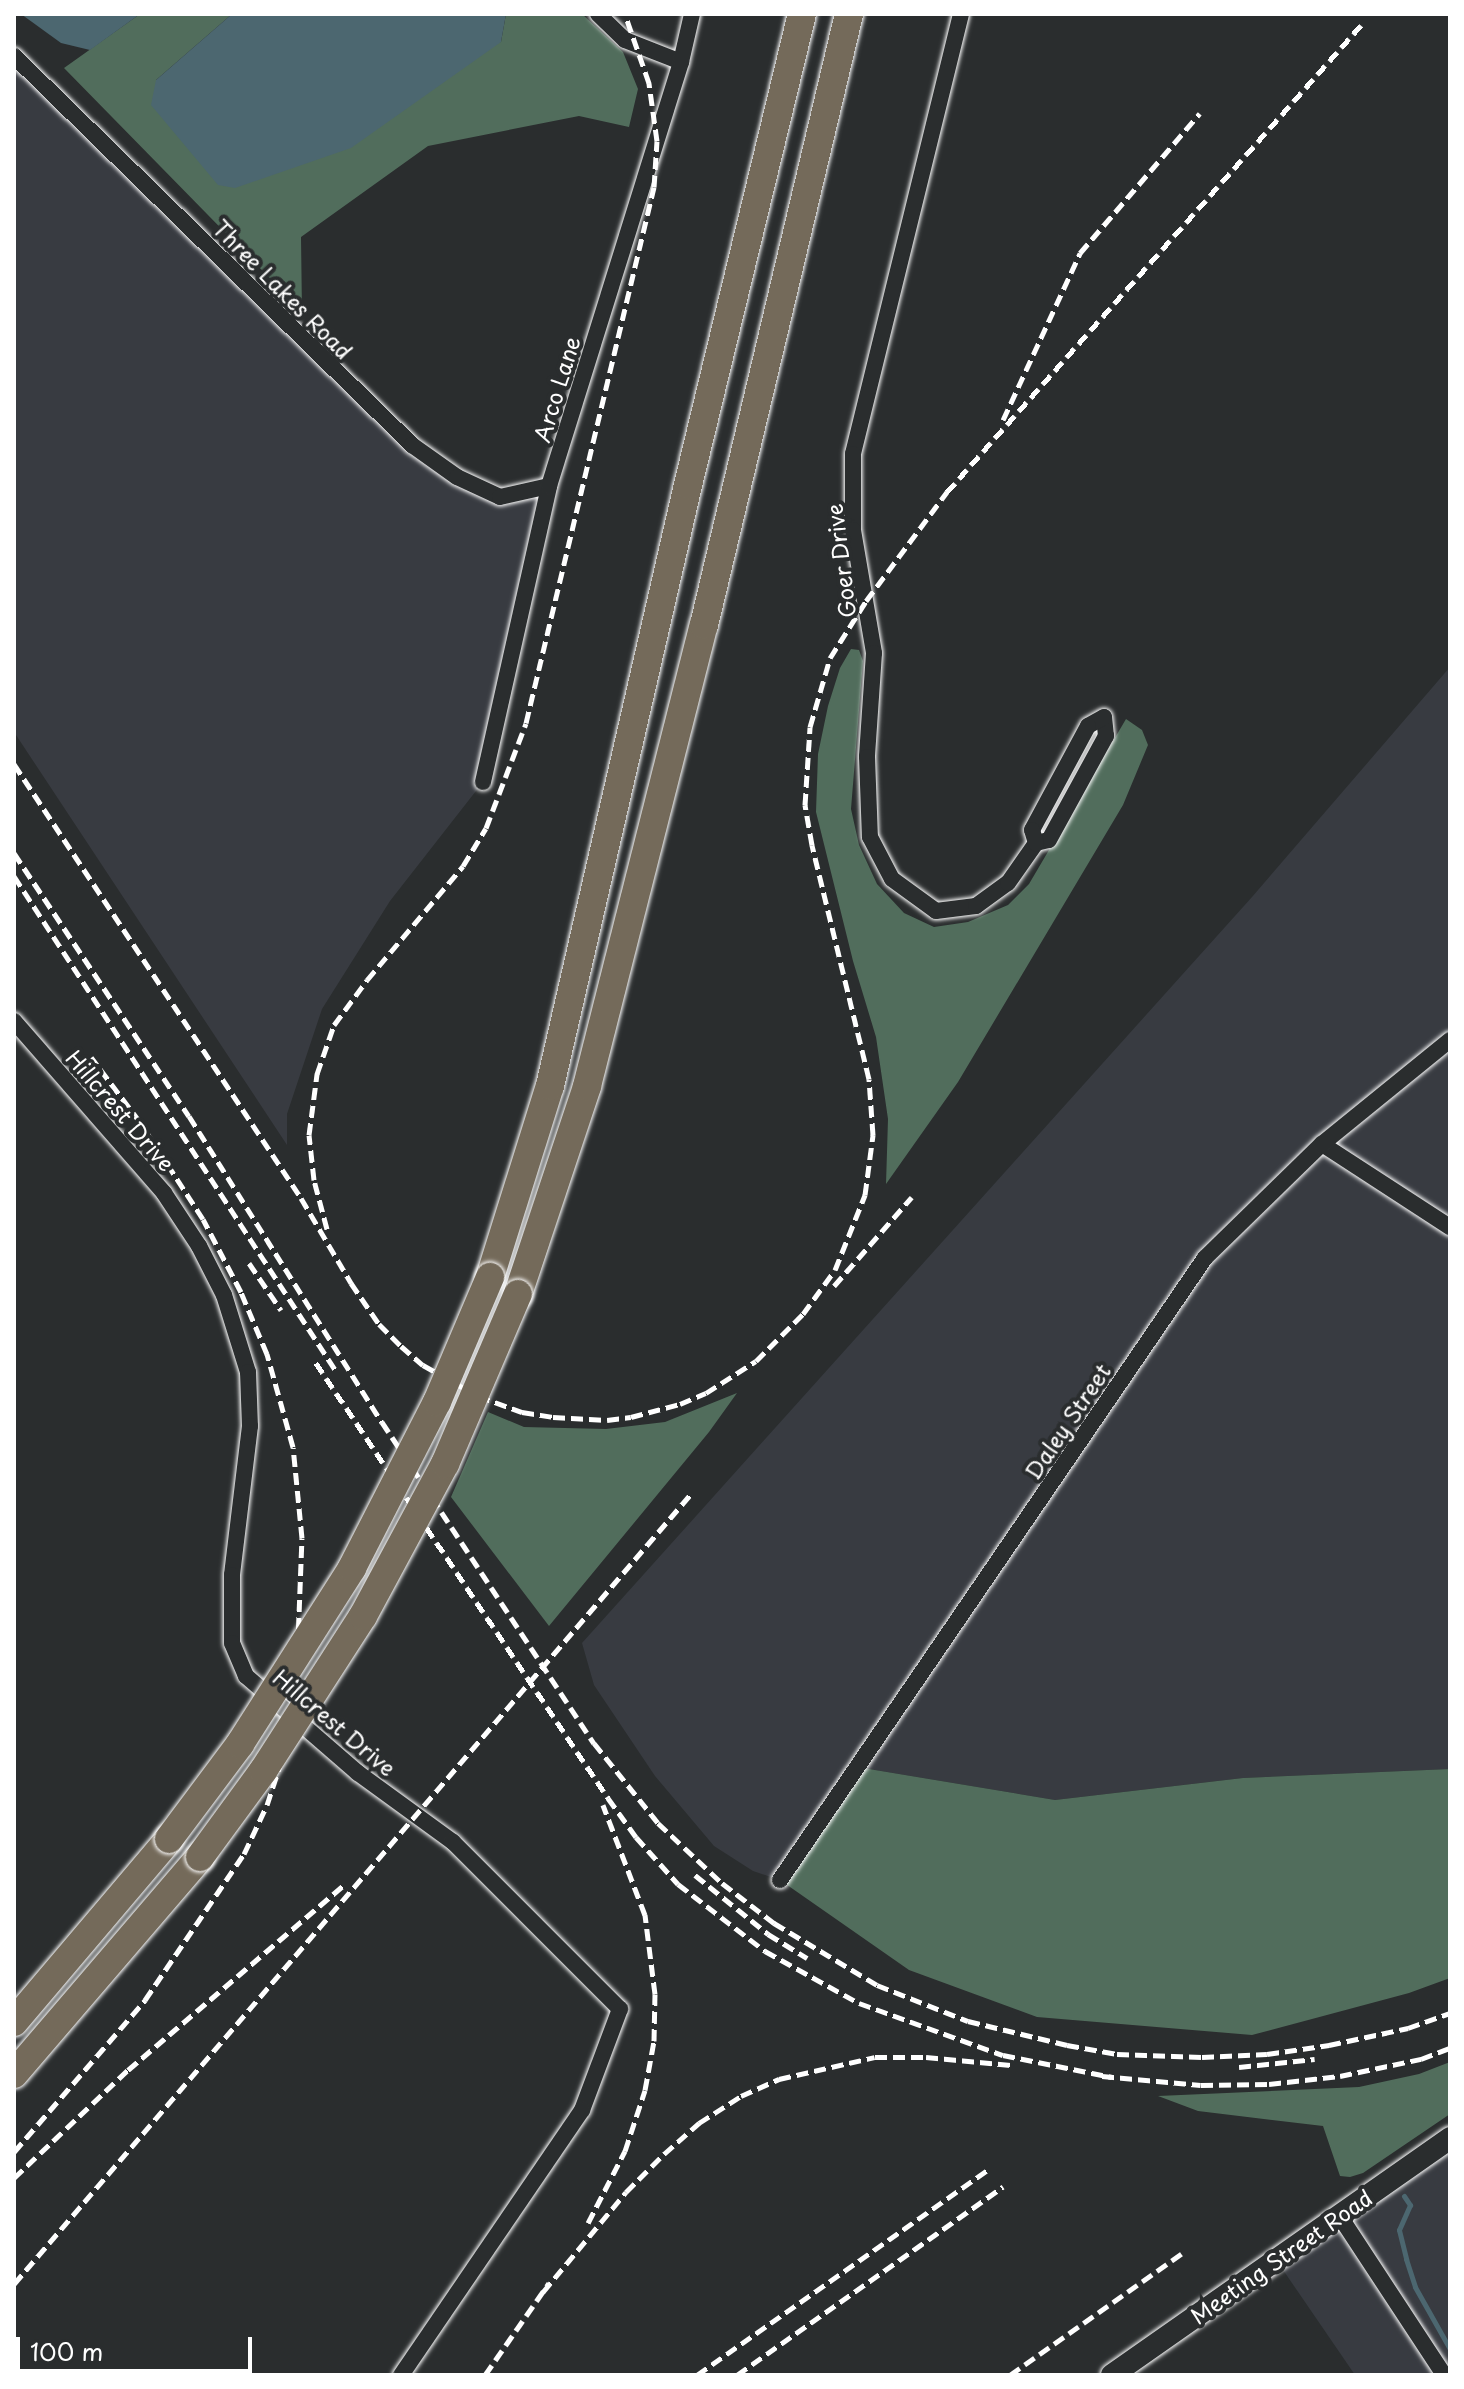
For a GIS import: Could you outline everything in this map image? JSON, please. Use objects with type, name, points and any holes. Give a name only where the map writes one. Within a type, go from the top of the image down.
[{"type":"highway","points":[[14,2022],[169,1839],[247,1733],[352,1568],[437,1402],[490,1277],[550,1086],[688,485],[802,14]]},
{"type":"highway","points":[[14,2074],[200,1857],[263,1771],[363,1616],[445,1464],[518,1294],[591,1070],[704,625],[851,14]]},
{"type":"street","points":[[598,14],[625,40],[681,62]]},
{"type":"street","name":"Arco Lane","points":[[483,782],[549,486],[681,62],[692,14]]},
{"type":"street","name":"Goer Drive","points":[[961,14],[853,454],[853,530],[874,653],[867,757],[870,837],[892,879],[936,911],[976,906],[1008,883],[1036,843],[1049,840],[1106,736],[1104,717],[1088,726],[1032,830],[1036,843]]},
{"type":"street","name":"Three Lakes Road","points":[[14,56],[412,445],[457,477],[500,497],[549,486]]},
{"type":"street","name":"Hillcrest Drive","points":[[14,1021],[164,1193],[199,1246],[224,1295],[248,1372],[250,1426],[232,1575],[232,1643],[246,1676],[358,1773],[453,1842],[620,2009],[582,2110],[401,2375]]},
{"type":"street","name":"Daley Street","points":[[780,1880],[1205,1258],[1322,1144],[1450,1040]]},
{"type":"street","points":[[1322,1144],[1450,1227]]},
{"type":"street","name":"Meeting Street Road","points":[[1112,2375],[1450,2138]]},
{"type":"street","points":[[1339,2215],[1444,2375]]},
{"type":"shaded area","points":[[14,56],[412,445],[500,497],[549,486],[483,782],[390,901],[322,1009],[287,1114],[287,1145],[14,732]]},
{"type":"shaded area","points":[[1450,667],[1450,1769],[1243,1778],[1055,1800],[857,1767],[780,1880],[753,1871],[714,1846],[655,1776],[594,1685],[582,1643],[1252,897]]},
{"type":"shaded area","points":[[1450,2138],[1450,2375],[1355,2375],[1281,2267]]},
{"type":"green space","points":[[140,14],[232,14],[156,80],[501,42],[506,14],[582,14],[623,52],[638,89],[629,127],[579,116],[428,146],[301,237],[302,311],[64,68]]},
{"type":"green space","points":[[851,649],[859,650],[863,661],[851,809],[859,845],[877,884],[904,913],[934,927],[968,922],[1008,905],[1029,884],[1126,719],[1142,730],[1148,745],[1123,805],[958,1082],[886,1184],[888,1119],[876,1037],[853,961],[816,812],[818,754],[828,706],[840,668]]},
{"type":"green space","points":[[737,1393],[709,1432],[549,1626],[451,1497],[488,1412],[524,1427],[606,1429],[665,1422]]},
{"type":"green space","points":[[857,1767],[1055,1800],[1243,1778],[1450,1769],[1450,1978],[1409,1993],[1252,2035],[1037,2017],[909,1970],[780,1880]]},
{"type":"green space","points":[[1450,2062],[1450,2114],[1363,2173],[1350,2177],[1340,2176],[1323,2126],[1198,2111],[1158,2096],[1359,2087],[1419,2074]]},
{"type":"water","points":[[21,14],[140,14],[90,50],[61,43]]},
{"type":"water","points":[[232,14],[506,14],[501,42],[351,148],[235,188],[218,185],[151,105],[156,80]]},
{"type":"waterway","points":[[1404,2196],[1410,2205],[1399,2230],[1406,2259],[1415,2287],[1450,2349]]},
{"type":"railway","points":[[327,1229],[314,1180],[309,1135],[317,1074],[334,1025],[367,980],[463,866],[486,828],[526,723],[654,187],[657,141],[649,83],[625,14]]},
{"type":"railway","points":[[14,764],[301,1198],[351,1283],[379,1324],[401,1346],[423,1365],[478,1396],[522,1412],[553,1417],[607,1420],[631,1417],[680,1404],[706,1393],[756,1361],[803,1314],[835,1270],[865,1195],[873,1135],[869,1079],[805,805],[810,727],[830,658],[866,601],[947,492],[1362,24]]},
{"type":"railway","points":[[1003,420],[1080,253],[1200,113]]},
{"type":"railway","points":[[14,853],[189,1116],[382,1422],[594,1743],[658,1823],[722,1883],[774,1923],[877,1985],[968,2021],[1117,2054],[1202,2057],[1267,2054],[1408,2028],[1450,2013]]},
{"type":"railway","points":[[14,876],[336,1371]]},
{"type":"railway","points":[[14,2152],[145,2000],[244,1854],[267,1805],[295,1719],[302,1538],[293,1447],[267,1354],[241,1292],[203,1219],[140,1122],[91,1057]]},
{"type":"railway","points":[[834,1286],[912,1197]]},
{"type":"railway","points":[[249,1263],[281,1310]]},
{"type":"railway","points":[[316,1363],[608,1798],[636,1837],[678,1884],[765,1951],[859,2003],[1003,2055],[1112,2077]]},
{"type":"railway","points":[[14,2284],[690,1495]]},
{"type":"railway","points":[[588,2223],[625,2151],[645,2090],[654,2041],[655,1994],[645,1915],[603,1805]]},
{"type":"railway","points":[[695,1875],[768,1934],[807,1958]]},
{"type":"railway","points":[[14,2178],[128,2070],[346,1883]]},
{"type":"railway","points":[[1102,2076],[1201,2085],[1269,2084],[1340,2076],[1421,2059],[1450,2048]]},
{"type":"railway","points":[[543,2292],[626,2192],[664,2154],[699,2123],[741,2096],[779,2079],[875,2057],[926,2057],[1011,2065]]},
{"type":"railway","points":[[1239,2067],[1315,2059]]},
{"type":"railway","points":[[697,2375],[990,2168]]},
{"type":"railway","points":[[737,2375],[1003,2187]]},
{"type":"railway","points":[[1010,2375],[1184,2252]]},
{"type":"railway","points":[[485,2375],[549,2283]]}]
